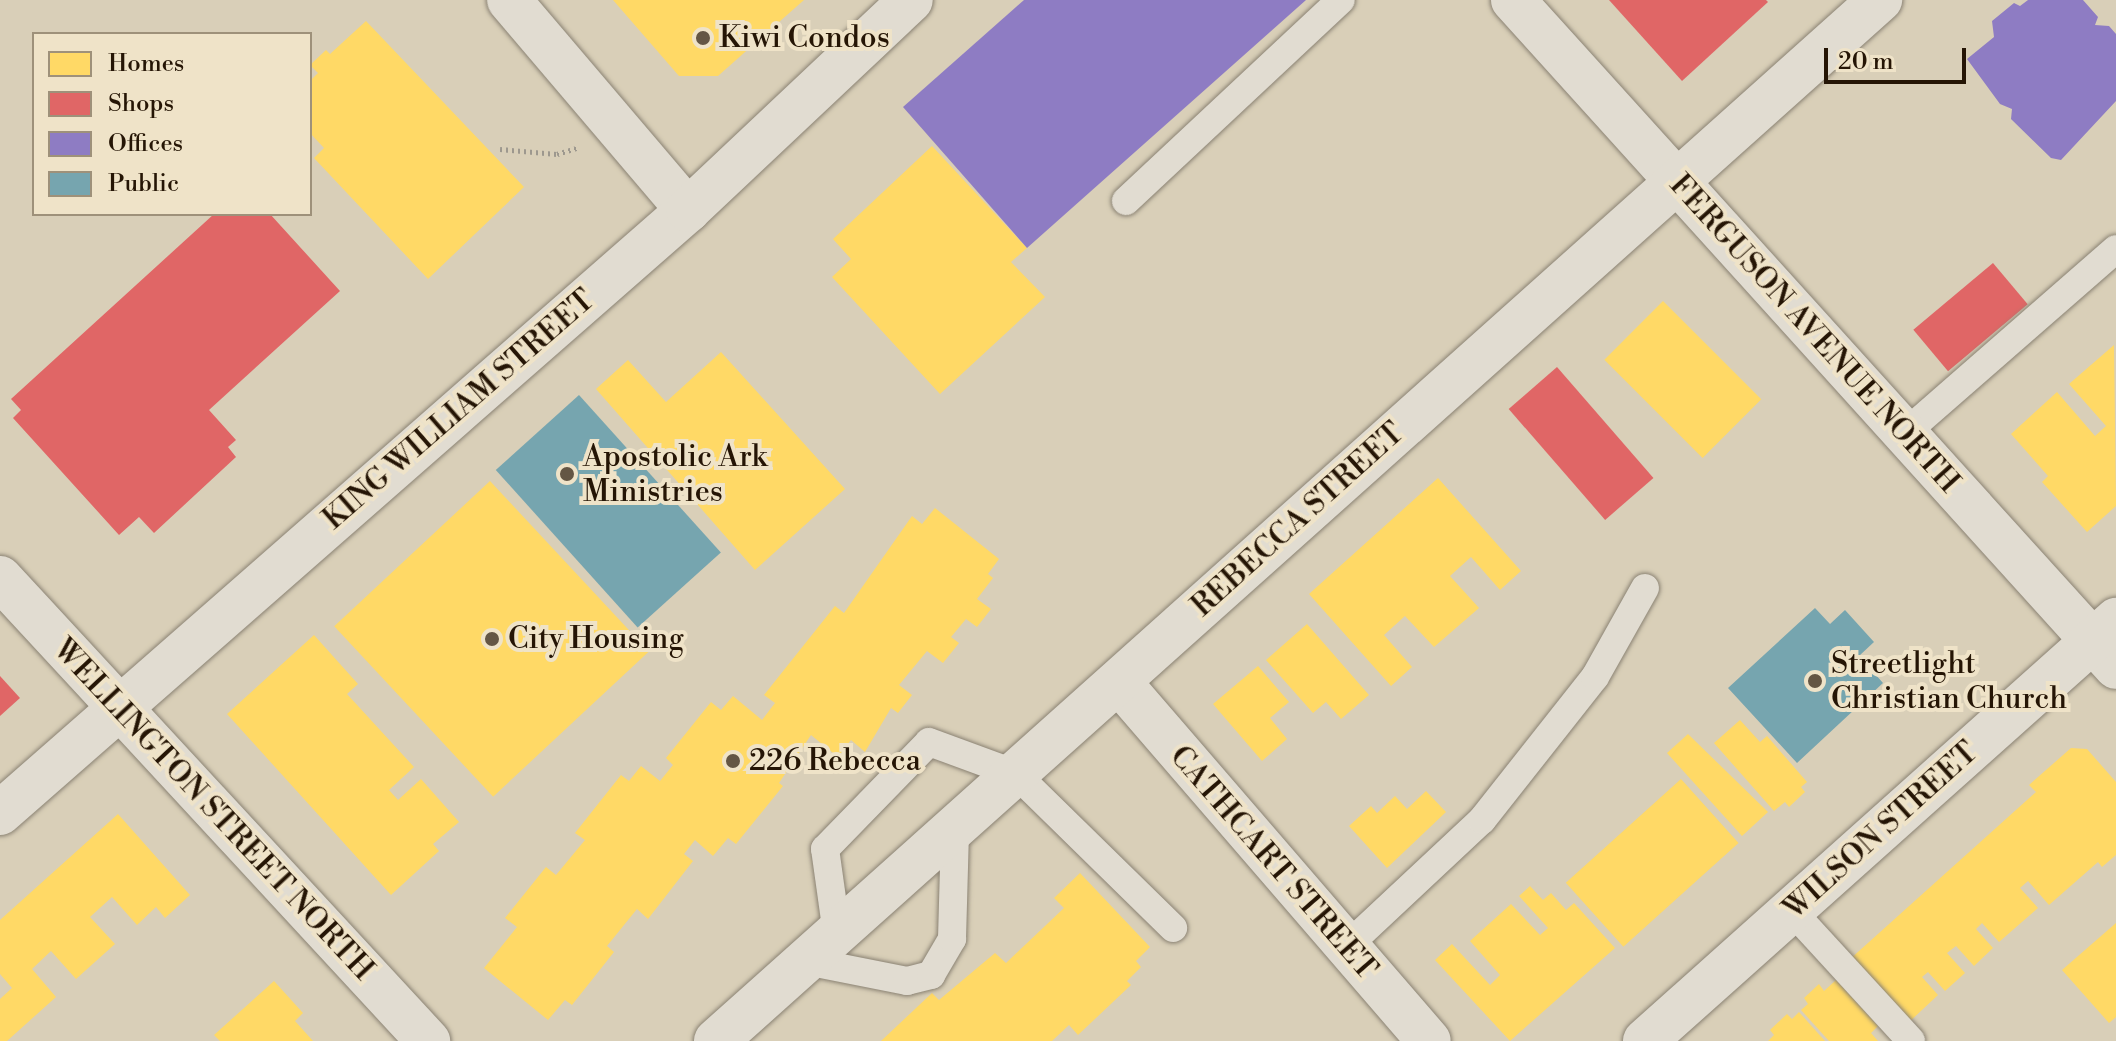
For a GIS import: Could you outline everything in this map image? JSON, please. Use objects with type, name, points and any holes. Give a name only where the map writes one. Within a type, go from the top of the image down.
[{"type":"street","points":[[509,0],[688,210]]},
{"type":"street","name":"KING WILLIAM STREET","points":[[0,813],[688,210],[911,0]]},
{"type":"street","name":"FERGUSON AVENUE NORTH","points":[[1513,0],[1904,434],[2108,643]]},
{"type":"street","name":"REBECCA STREET","points":[[716,1041],[1674,180],[1880,0]]},
{"type":"street","name":"WELLINGTON STREET NORTH","points":[[0,578],[428,1041]]},
{"type":"street","name":"WILSON STREET","points":[[1645,1041],[1792,911],[2108,643]]},
{"type":"street","name":"CATHCART STREET","points":[[1119,682],[1344,949],[1429,1041]]},
{"type":"lane","points":[[1126,201],[1341,0]]},
{"type":"lane","points":[[1904,434],[2116,249]]},
{"type":"lane","points":[[1344,949],[1482,820],[1595,677],[1645,588]]},
{"type":"lane","points":[[955,829],[952,939],[931,975],[907,981],[821,948],[825,849],[929,742],[1016,774],[1173,928]]},
{"type":"lane","points":[[1792,911],[1911,1041]]},
{"type":"path","points":[[500,149],[557,154],[583,146],[613,122]]},
{"type":"building: Homes","name":"Kiwi Condos","points":[[613,0],[804,0],[718,76],[679,76]]},
{"type":"building: Homes","points":[[366,21],[524,187],[428,279],[314,158],[324,148],[312,135],[312,79],[318,73],[312,63],[326,50],[330,54]]},
{"type":"building: Homes","points":[[932,146],[1027,248],[1011,262],[1045,297],[940,394],[832,277],[851,259],[833,239]]},
{"type":"building: Homes","points":[[1663,301],[1761,399],[1703,458],[1604,360]]},
{"type":"building: Homes","points":[[2114,345],[2116,506],[2087,532],[2042,482],[2048,476],[2011,434],[2057,392],[2095,436],[2106,426],[2069,384]]},
{"type":"building: Homes","points":[[721,352],[845,489],[755,570],[596,389],[628,360],[666,402]]},
{"type":"building: Homes","points":[[1438,478],[1521,571],[1500,590],[1471,557],[1450,576],[1479,608],[1434,647],[1405,616],[1384,635],[1412,667],[1391,686],[1309,594]]},
{"type":"building: Homes","name":"City Housing","points":[[490,481],[649,651],[493,797],[334,626]]},
{"type":"building: Homes","name":"226 Rebecca","points":[[935,508],[999,559],[988,574],[993,578],[977,599],[991,609],[977,627],[966,619],[951,637],[959,643],[943,663],[927,651],[899,685],[912,695],[898,713],[891,708],[865,752],[851,740],[838,757],[811,735],[779,783],[783,786],[736,844],[728,838],[713,856],[695,840],[684,854],[693,861],[648,919],[637,909],[607,946],[614,952],[572,1005],[565,1000],[548,1020],[484,968],[517,927],[505,918],[546,867],[556,875],[585,840],[575,833],[621,775],[629,781],[641,766],[660,781],[673,765],[666,758],[711,702],[721,710],[733,696],[762,720],[775,703],[764,695],[835,606],[844,613],[912,516],[922,524]]},
{"type":"building: Homes","points":[[1307,624],[1369,695],[1341,719],[1326,702],[1313,713],[1266,660]]},
{"type":"building: Homes","points":[[314,635],[358,684],[347,694],[414,767],[389,790],[398,800],[421,779],[459,822],[433,844],[439,851],[391,895],[227,714]]},
{"type":"building: Homes","points":[[1258,666],[1289,702],[1270,718],[1287,739],[1262,761],[1213,704]]},
{"type":"building: Homes","points":[[1740,720],[1760,742],[1767,736],[1807,782],[1801,787],[1805,792],[1789,807],[1785,802],[1774,811],[1714,743]]},
{"type":"building: Homes","points":[[1688,734],[1768,812],[1742,836],[1667,753]]},
{"type":"building: Homes","points":[[2071,748],[2087,749],[2116,782],[2116,855],[2102,867],[2098,862],[2049,905],[2028,881],[2020,888],[2038,908],[1999,942],[1982,923],[1976,929],[1993,948],[1974,966],[1956,946],[1947,953],[1965,973],[1945,991],[1928,972],[1922,977],[1938,995],[1906,1025],[1849,960],[2036,792],[2029,785]]},
{"type":"building: Homes","points":[[1681,779],[1739,843],[1623,947],[1566,883]]},
{"type":"building: Homes","points":[[1426,791],[1446,812],[1387,868],[1349,826],[1371,806],[1377,813],[1395,796],[1407,809]]},
{"type":"building: Homes","points":[[118,814],[190,895],[165,918],[156,907],[137,925],[112,897],[90,917],[115,944],[76,979],[51,951],[32,969],[56,997],[7,1041],[0,1041],[0,999],[12,988],[0,974],[0,920]]},
{"type":"building: Homes","points":[[1080,873],[1150,947],[1136,961],[1141,967],[1127,981],[1131,985],[1078,1035],[1069,1025],[1052,1041],[881,1041],[932,993],[939,1000],[995,953],[1006,963],[1064,908],[1054,898]]},
{"type":"building: Homes","points":[[1530,886],[1543,900],[1551,893],[1566,910],[1574,903],[1615,948],[1510,1041],[1435,960],[1452,944],[1490,985],[1500,975],[1470,941],[1511,904],[1540,935],[1548,928],[1519,896]]},
{"type":"building: Homes","points":[[2116,923],[2116,1017],[2109,1023],[2062,970]]},
{"type":"building: Homes","points":[[1836,980],[1878,1026],[1871,1033],[1878,1041],[1829,1041],[1801,1010],[1808,1004],[1804,998],[1819,984],[1824,991]]},
{"type":"building: Homes","points":[[274,981],[303,1013],[295,1021],[313,1041],[220,1041],[214,1035]]},
{"type":"building: Homes","points":[[1799,1012],[1825,1041],[1768,1041],[1774,1035],[1770,1030],[1787,1014],[1792,1019]]},
{"type":"building: Shops","points":[[1609,0],[1766,0],[1768,2],[1682,81]]},
{"type":"building: Shops","points":[[212,216],[272,216],[340,291],[209,410],[236,440],[228,447],[236,457],[154,533],[139,517],[119,535],[13,418],[21,410],[11,399]]},
{"type":"building: Shops","points":[[1993,263],[2028,304],[1948,371],[1913,330]]},
{"type":"building: Shops","points":[[1557,367],[1653,478],[1605,520],[1509,409]]},
{"type":"building: Shops","points":[[0,676],[20,698],[0,716]]},
{"type":"building: Offices","points":[[1024,0],[1306,0],[1027,248],[903,107]]},
{"type":"building: Offices","points":[[2028,0],[2083,0],[2098,17],[2095,25],[2109,26],[2116,34],[2116,101],[2061,160],[2051,158],[2011,119],[2012,109],[2000,104],[1967,59],[1994,37],[1992,21],[2014,3],[2020,6]]},
{"type":"building: Public","points":[[579,395],[721,553],[638,627],[496,470]]},
{"type":"building: Public","points":[[1815,608],[1830,624],[1845,610],[1874,642],[1859,656],[1883,683],[1797,763],[1728,688]]},
{"type":"place","name":"Kiwi Condos","points":[[703,38]]},
{"type":"place","name":"Apostolic Ark Ministries","points":[[567,474]]},
{"type":"place","name":"City Housing","points":[[492,639]]},
{"type":"place","name":"Streetlight Christian Church","points":[[1815,681]]},
{"type":"place","name":"226 Rebecca","points":[[733,761]]}]
